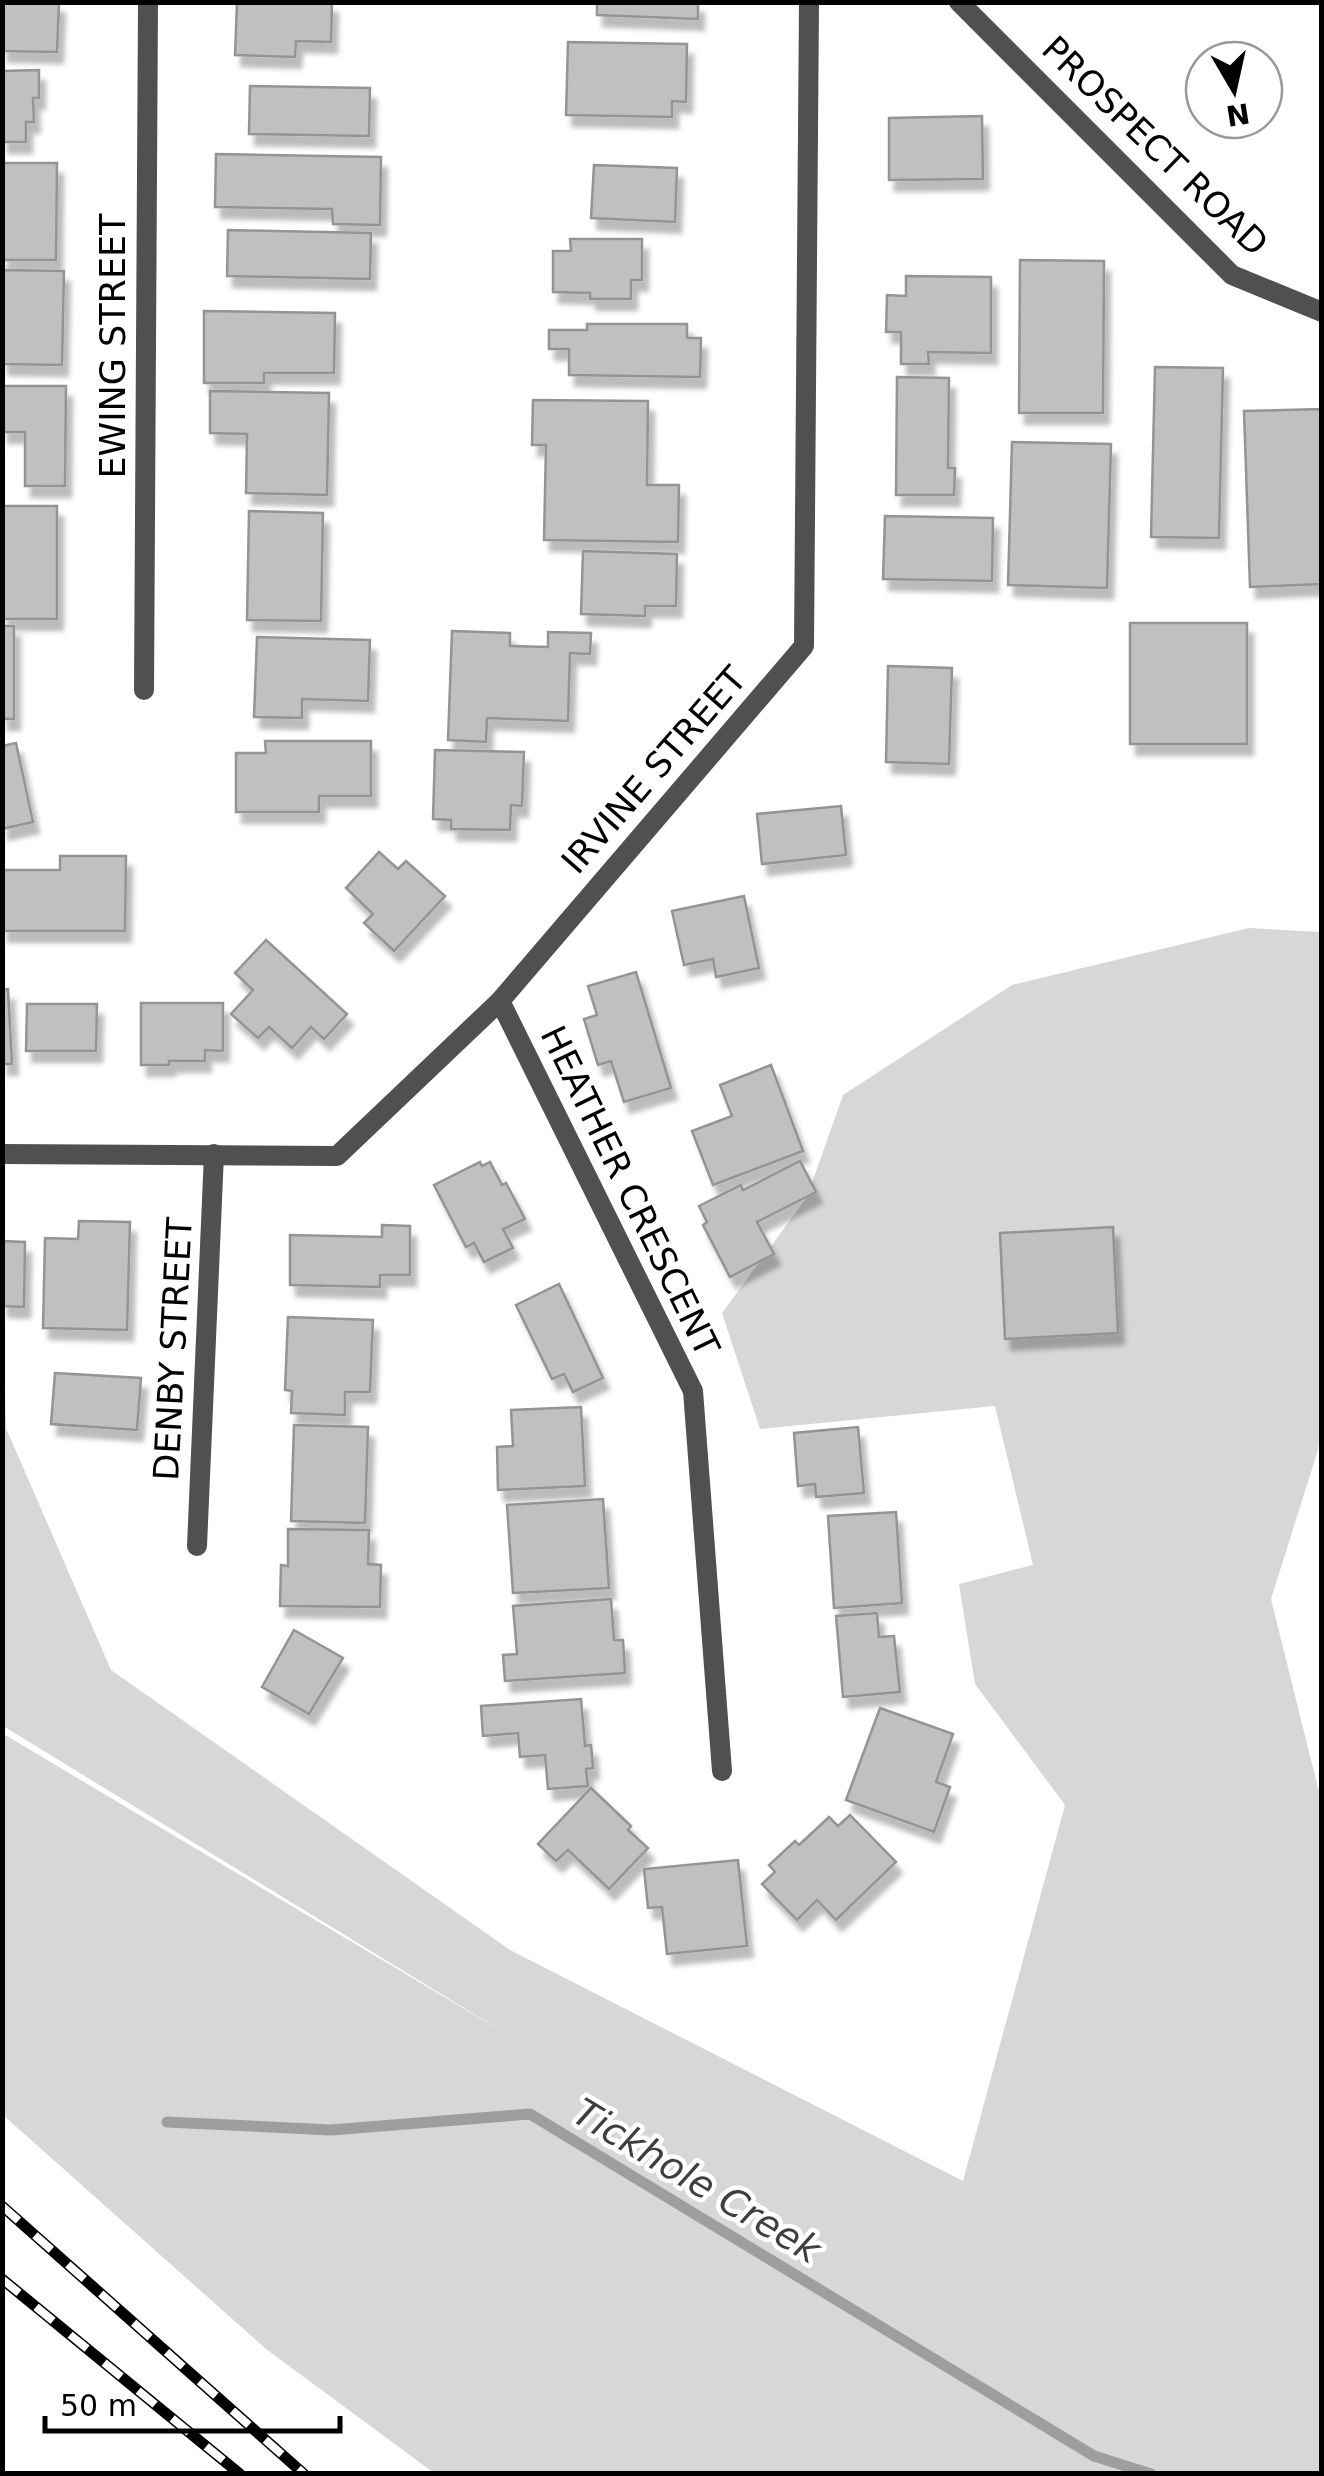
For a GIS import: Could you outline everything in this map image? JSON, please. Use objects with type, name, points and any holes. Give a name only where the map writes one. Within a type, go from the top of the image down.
[{"type":"street","name":"EWING STREET","points":[[144,690],[148,2]]},
{"type":"street","name":"IRVINE STREET","points":[[2,1154],[336,1156],[500,1001],[804,646],[809,2]]},
{"type":"street","name":"PROSPECT ROAD","points":[[959,2],[1232,275],[1322,312]]},
{"type":"street","name":"HEATHER CRESCENT","points":[[500,1001],[693,1391],[722,1771]]},
{"type":"street","name":"DENBY STREET","points":[[197,1546],[214,1154]]},
{"type":"shaded area","points":[[1249,928],[1321,932],[1322,1405],[1318,1450],[1271,1599],[1322,1804],[1321,2473],[434,2473],[266,2349],[3,2115],[2,1733],[513,2038],[3,1726],[3,1386],[6,1428],[111,1670],[510,1950],[963,2181],[1065,1805],[975,1684],[959,1584],[1033,1565],[995,1406],[760,1429],[722,1313],[807,1197],[843,1095],[1012,985]]},
{"type":"building","points":[[2,2],[59,2],[57,52],[2,51]]},
{"type":"building","points":[[237,2],[332,2],[331,42],[296,41],[295,57],[235,55]]},
{"type":"building","points":[[597,2],[698,2],[698,19],[597,15]]},
{"type":"building","points":[[568,42],[687,44],[686,102],[672,101],[672,117],[566,115]]},
{"type":"building","points":[[39,70],[39,98],[33,98],[34,122],[26,122],[26,142],[2,142],[2,71]]},
{"type":"building","points":[[250,86],[370,88],[369,136],[249,134]]},
{"type":"building","points":[[982,116],[983,179],[889,180],[889,118]]},
{"type":"building","points":[[216,154],[381,157],[380,225],[333,224],[332,209],[215,207]]},
{"type":"building","points":[[2,163],[57,163],[56,260],[2,260]]},
{"type":"building","points":[[594,165],[677,168],[675,222],[591,218]]},
{"type":"building","points":[[228,230],[371,233],[370,279],[227,276]]},
{"type":"building","points":[[570,239],[642,239],[642,280],[631,280],[631,299],[590,299],[590,293],[553,292],[553,251],[571,251]]},
{"type":"building","points":[[1020,260],[1104,261],[1103,413],[1019,413]]},
{"type":"building","points":[[3,270],[64,271],[62,365],[2,364]]},
{"type":"building","points":[[906,276],[991,277],[991,353],[928,352],[929,364],[901,364],[901,332],[886,332],[887,295],[906,296]]},
{"type":"building","points":[[204,311],[335,313],[334,373],[264,373],[264,383],[204,383]]},
{"type":"building","points":[[587,324],[687,324],[687,338],[701,338],[700,377],[569,375],[569,349],[549,349],[549,330],[587,330]]},
{"type":"building","points":[[1155,367],[1223,368],[1219,538],[1151,537]]},
{"type":"building","points":[[897,377],[949,378],[948,468],[955,468],[954,495],[896,495]]},
{"type":"building","points":[[2,386],[66,386],[65,486],[25,486],[25,432],[2,432]]},
{"type":"building","points":[[210,391],[329,393],[327,495],[246,493],[247,434],[210,433]]},
{"type":"building","points":[[533,400],[648,401],[647,485],[679,485],[678,542],[544,540],[546,445],[532,445]]},
{"type":"building","points":[[1322,409],[1322,584],[1250,587],[1244,411]]},
{"type":"building","points":[[1012,442],[1111,444],[1107,588],[1008,585]]},
{"type":"building","points":[[2,506],[57,506],[57,619],[2,619]]},
{"type":"building","points":[[249,511],[323,513],[321,621],[247,620]]},
{"type":"building","points":[[885,516],[993,518],[992,581],[883,579]]},
{"type":"building","points":[[583,551],[677,554],[676,606],[645,606],[645,616],[581,614]]},
{"type":"building","points":[[1130,623],[1247,623],[1247,744],[1130,744]]},
{"type":"building","points":[[2,626],[14,626],[14,719],[2,719]]},
{"type":"building","points":[[452,631],[510,633],[510,646],[548,647],[548,632],[591,633],[590,654],[570,653],[568,721],[487,718],[486,742],[448,740]]},
{"type":"building","points":[[257,637],[370,640],[368,701],[302,699],[302,718],[254,717]]},
{"type":"building","points":[[888,666],[952,668],[949,764],[886,762]]},
{"type":"building","points":[[265,741],[371,741],[371,796],[319,796],[319,812],[236,812],[236,753],[266,753]]},
{"type":"building","points":[[16,743],[33,822],[2,829],[2,746]]},
{"type":"building","points":[[435,750],[524,752],[522,806],[511,805],[510,830],[451,829],[451,820],[433,819]]},
{"type":"building","points":[[841,806],[846,855],[762,864],[757,814]]},
{"type":"building","points":[[379,852],[398,869],[406,861],[445,896],[394,951],[364,923],[373,914],[346,888]]},
{"type":"building","points":[[60,856],[126,856],[125,931],[2,931],[2,870],[60,870]]},
{"type":"building","points":[[744,896],[759,968],[716,977],[713,959],[684,965],[672,911]]},
{"type":"building","points":[[266,940],[347,1014],[324,1039],[311,1027],[292,1048],[269,1027],[258,1038],[231,1014],[253,990],[235,973]]},
{"type":"building","points":[[636,972],[671,1088],[624,1102],[611,1061],[598,1065],[584,1019],[597,1015],[588,986]]},
{"type":"building","points":[[8,989],[12,1064],[2,1064],[2,990]]},
{"type":"building","points":[[141,1003],[223,1003],[223,1051],[205,1050],[205,1061],[141,1065]]},
{"type":"building","points":[[27,1004],[97,1004],[96,1051],[26,1051]]},
{"type":"building","points":[[771,1065],[803,1151],[713,1185],[692,1131],[732,1116],[720,1085]]},
{"type":"building","points":[[800,1161],[816,1192],[757,1222],[774,1254],[730,1277],[703,1225],[707,1222],[699,1206],[741,1185],[743,1190]]},
{"type":"building","points":[[480,1162],[482,1166],[490,1162],[525,1219],[503,1229],[513,1248],[484,1262],[474,1243],[466,1247],[434,1185]]},
{"type":"building","points":[[79,1221],[130,1222],[127,1330],[43,1328],[45,1238],[78,1239]]},
{"type":"building","points":[[382,1225],[410,1226],[410,1275],[380,1275],[380,1287],[290,1285],[290,1235],[382,1237]]},
{"type":"building","points":[[1113,1227],[1118,1333],[1005,1339],[1000,1233]]},
{"type":"building","points":[[2,1241],[25,1242],[24,1307],[2,1306]]},
{"type":"building","points":[[559,1284],[603,1378],[573,1392],[564,1374],[552,1379],[516,1305]]},
{"type":"building","points":[[288,1317],[373,1320],[370,1392],[345,1392],[345,1415],[291,1413],[292,1391],[285,1390]]},
{"type":"building","points":[[55,1373],[141,1378],[137,1430],[51,1424]]},
{"type":"building","points":[[581,1407],[585,1486],[498,1490],[497,1447],[513,1446],[511,1410]]},
{"type":"building","points":[[294,1425],[368,1427],[365,1523],[291,1521]]},
{"type":"building","points":[[858,1427],[864,1493],[816,1497],[815,1484],[798,1486],[794,1433]]},
{"type":"building","points":[[603,1499],[609,1588],[513,1593],[507,1505]]},
{"type":"building","points":[[896,1512],[902,1603],[834,1608],[828,1516]]},
{"type":"building","points":[[288,1529],[369,1530],[368,1564],[381,1565],[380,1607],[280,1606],[281,1565],[288,1566]]},
{"type":"building","points":[[611,1599],[614,1640],[623,1640],[625,1673],[505,1681],[503,1655],[517,1654],[513,1606]]},
{"type":"building","points":[[877,1613],[879,1637],[894,1636],[900,1692],[843,1697],[836,1616]]},
{"type":"building","points":[[294,1630],[343,1658],[309,1714],[262,1687]]},
{"type":"building","points":[[581,1699],[585,1746],[591,1745],[593,1768],[586,1769],[588,1786],[548,1789],[545,1755],[520,1757],[518,1733],[483,1736],[481,1706]]},
{"type":"building","points":[[880,1708],[953,1734],[936,1782],[950,1787],[934,1832],[846,1800]]},
{"type":"building","points":[[591,1788],[648,1848],[609,1889],[568,1850],[556,1861],[538,1844]]},
{"type":"building","points":[[850,1815],[896,1862],[836,1920],[817,1900],[797,1920],[762,1884],[775,1872],[769,1865],[795,1841],[799,1845],[829,1817],[838,1826]]},
{"type":"building","points":[[738,1860],[747,1946],[667,1954],[662,1907],[648,1908],[644,1869]]},
{"type":"waterway","name":"Tickhole Creek","points":[[167,2122],[331,2130],[530,2114],[1094,2456],[1151,2474]]},
{"type":"railway","points":[[2,2206],[304,2474]]},
{"type":"railway","points":[[2,2279],[240,2474]]}]
